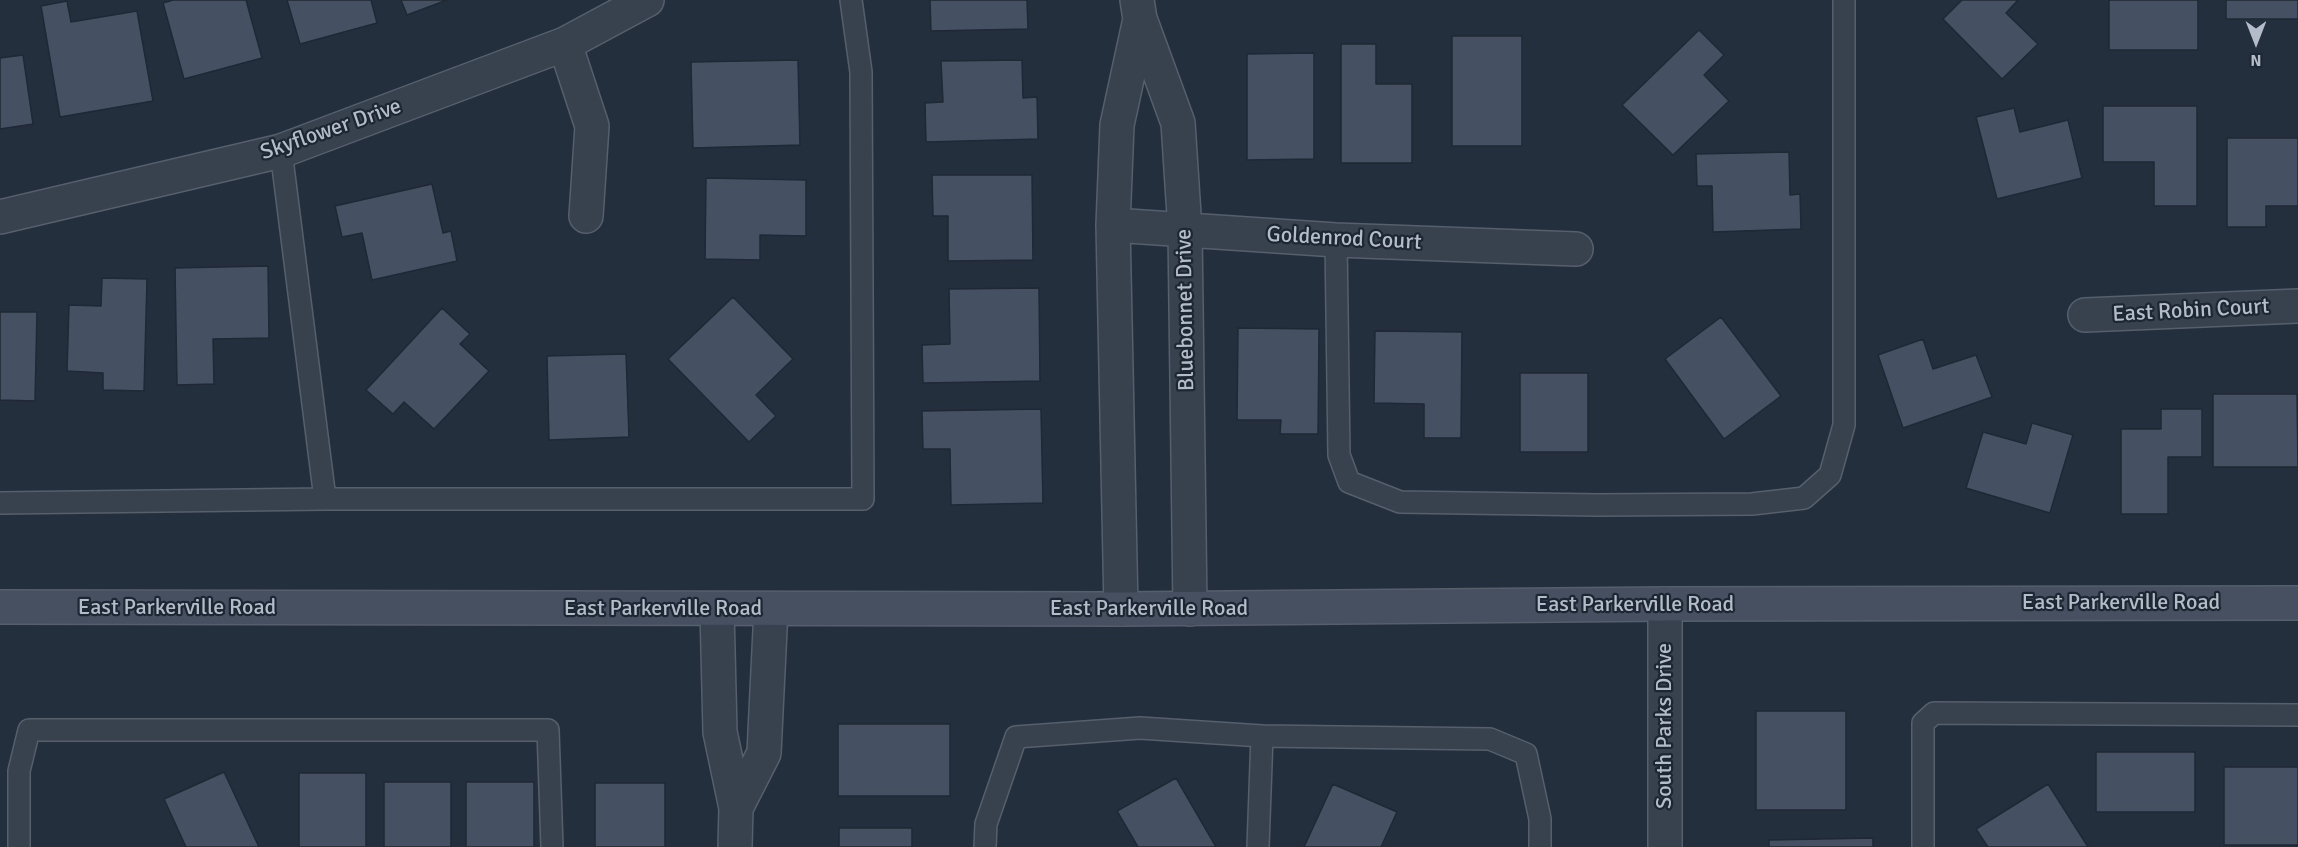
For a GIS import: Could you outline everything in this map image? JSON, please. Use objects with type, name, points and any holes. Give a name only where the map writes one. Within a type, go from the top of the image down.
[{"type":"main road","name":"East Parkerville Road","points":[[0,607],[1190,609],[1665,604],[2298,603]]},
{"type":"street","name":"Skyflower Drive","points":[[0,217],[281,151],[565,44],[647,0]]},
{"type":"street","name":"Bluebonnet Drive","points":[[1121,609],[1113,225],[1117,125],[1138,9]]},
{"type":"street","name":"Bluebonnet Drive","points":[[1138,9],[1178,123],[1185,230],[1190,609]]},
{"type":"street","points":[[565,44],[592,126],[586,216]]},
{"type":"street","name":"Goldenrod Court","points":[[1113,225],[1336,240],[1576,249]]},
{"type":"street","name":"East Robin Court","points":[[2085,315],[2298,306]]},
{"type":"street","name":"South Parks Drive","points":[[1665,604],[1665,847]]},
{"type":"street","points":[[717,609],[720,732],[736,808],[735,847]]},
{"type":"street","points":[[736,808],[764,753],[771,609]]},
{"type":"lane","points":[[0,503],[325,499],[862,499],[861,72],[851,0]]},
{"type":"lane","points":[[1336,240],[1339,455],[1349,482],[1401,502],[1598,506],[1752,504],[1804,498],[1830,475],[1844,425],[1844,0]]},
{"type":"lane","points":[[281,151],[325,499]]},
{"type":"lane","points":[[1923,847],[1923,723],[1934,713],[2298,715]]},
{"type":"lane","points":[[985,847],[986,824],[1016,737],[1140,728],[1262,736],[1490,739],[1526,754],[1540,819],[1540,847]]},
{"type":"lane","points":[[19,847],[19,771],[29,730],[548,730],[552,847]]},
{"type":"lane","points":[[1258,847],[1262,736]]},
{"type":"building","points":[[173,0],[246,0],[262,58],[184,79],[163,3]]},
{"type":"building","points":[[287,0],[371,0],[377,23],[300,44]]},
{"type":"building","points":[[401,0],[447,0],[407,15]]},
{"type":"building","points":[[930,0],[1027,0],[1028,29],[931,31]]},
{"type":"building","points":[[1962,0],[2018,0],[2006,13],[2038,44],[2002,79],[1943,19]]},
{"type":"building","points":[[2109,0],[2198,0],[2198,50],[2109,50]]},
{"type":"building","points":[[2226,0],[2298,0],[2298,19],[2226,19]]},
{"type":"building","points":[[67,1],[71,22],[137,11],[153,101],[60,117],[41,6]]},
{"type":"building","points":[[1699,30],[1724,55],[1704,75],[1729,101],[1673,155],[1622,105]]},
{"type":"building","points":[[1452,36],[1522,36],[1522,146],[1452,146]]},
{"type":"building","points":[[1341,44],[1376,44],[1376,84],[1412,84],[1412,163],[1341,163]]},
{"type":"building","points":[[1314,53],[1314,159],[1247,160],[1247,54]]},
{"type":"building","points":[[23,55],[33,124],[0,129],[0,58]]},
{"type":"building","points":[[798,60],[800,145],[693,148],[691,62]]},
{"type":"building","points":[[1022,60],[1023,98],[1037,97],[1038,139],[926,142],[925,103],[943,102],[941,61]]},
{"type":"building","points":[[2103,106],[2197,106],[2197,206],[2154,206],[2154,162],[2103,162]]},
{"type":"building","points":[[2014,108],[2020,132],[2068,120],[2082,178],[1997,199],[1976,117]]},
{"type":"building","points":[[2227,138],[2298,138],[2298,206],[2266,206],[2266,227],[2227,227]]},
{"type":"building","points":[[1789,152],[1790,195],[1800,194],[1801,229],[1713,232],[1712,186],[1697,186],[1696,154]]},
{"type":"building","points":[[932,175],[1032,175],[1033,260],[948,261],[948,216],[933,216]]},
{"type":"building","points":[[706,178],[806,180],[806,236],[760,235],[760,260],[705,259]]},
{"type":"building","points":[[432,184],[443,233],[451,231],[457,261],[372,280],[362,233],[342,237],[335,206]]},
{"type":"building","points":[[268,266],[269,338],[213,339],[214,384],[177,385],[175,268]]},
{"type":"building","points":[[102,278],[147,279],[144,391],[103,390],[103,373],[67,371],[69,305],[101,306]]},
{"type":"building","points":[[1039,288],[1040,381],[923,383],[922,345],[950,344],[949,289]]},
{"type":"building","points":[[733,297],[793,359],[756,395],[776,416],[749,442],[668,359]]},
{"type":"building","points":[[442,308],[470,334],[460,344],[489,371],[434,429],[404,402],[393,414],[366,390]]},
{"type":"building","points":[[0,312],[37,312],[35,401],[0,400]]},
{"type":"building","points":[[1721,317],[1781,396],[1724,439],[1665,359]]},
{"type":"building","points":[[1238,328],[1319,329],[1318,434],[1280,434],[1281,420],[1237,420]]},
{"type":"building","points":[[1375,331],[1462,332],[1461,438],[1424,438],[1424,404],[1374,403]]},
{"type":"building","points":[[1923,339],[1933,369],[1976,355],[1992,397],[1903,428],[1878,355]]},
{"type":"building","points":[[626,354],[629,437],[549,440],[547,356]]},
{"type":"building","points":[[1520,373],[1588,373],[1588,452],[1520,452]]},
{"type":"building","points":[[2213,394],[2297,394],[2298,467],[2213,467]]},
{"type":"building","points":[[1041,409],[1043,503],[951,505],[950,449],[923,449],[922,411]]},
{"type":"building","points":[[2161,409],[2202,409],[2202,457],[2168,457],[2168,514],[2121,514],[2121,429],[2161,429]]},
{"type":"building","points":[[2032,423],[2073,435],[2050,513],[1966,488],[1983,432],[2026,444]]},
{"type":"building","points":[[1756,711],[1846,711],[1846,810],[1756,810]]},
{"type":"building","points":[[838,724],[950,724],[950,796],[838,796]]},
{"type":"building","points":[[2096,752],[2195,752],[2195,812],[2096,812]]},
{"type":"building","points":[[2224,767],[2298,767],[2298,845],[2224,845]]},
{"type":"building","points":[[224,772],[259,847],[186,847],[164,799]]},
{"type":"building","points":[[299,773],[366,773],[366,847],[299,847]]},
{"type":"building","points":[[1176,778],[1216,847],[1138,847],[1117,811]]},
{"type":"building","points":[[384,782],[451,782],[451,847],[384,847]]},
{"type":"building","points":[[466,782],[534,782],[534,847],[466,847]]},
{"type":"building","points":[[595,783],[665,783],[665,847],[595,847]]},
{"type":"building","points":[[1333,784],[1397,812],[1381,847],[1304,847]]},
{"type":"building","points":[[2048,784],[2088,847],[1988,847],[1976,829]]},
{"type":"building","points":[[839,828],[912,828],[912,847],[839,847]]},
{"type":"building","points":[[1873,838],[1873,847],[1769,847],[1769,840]]}]
